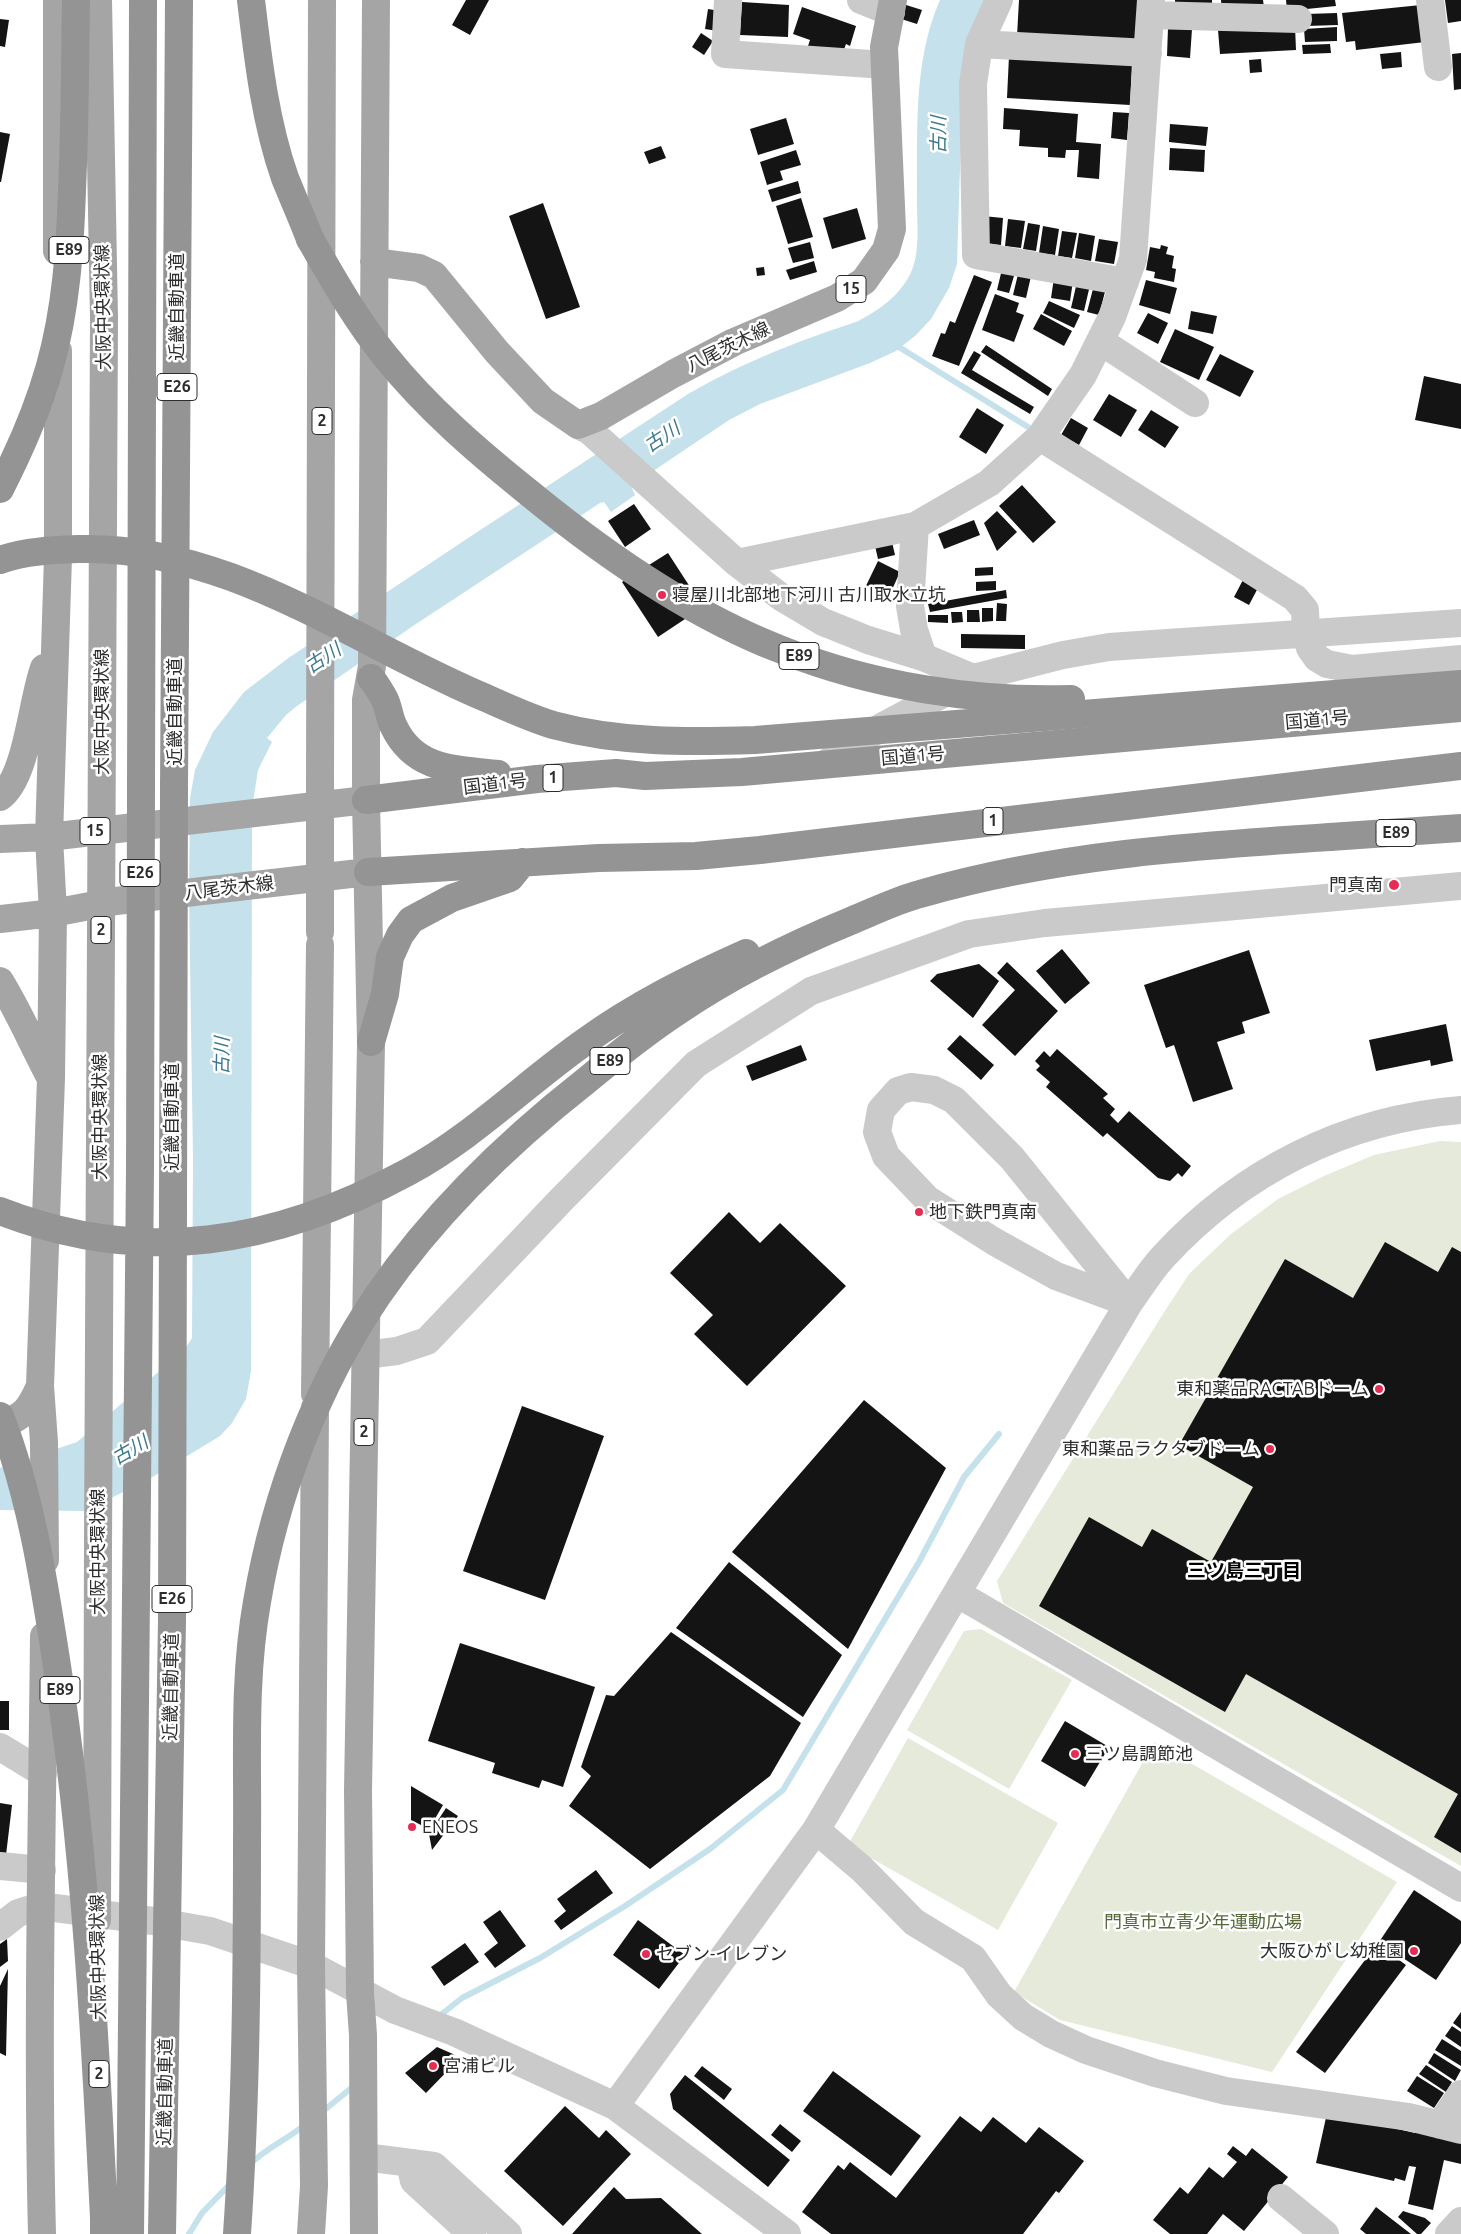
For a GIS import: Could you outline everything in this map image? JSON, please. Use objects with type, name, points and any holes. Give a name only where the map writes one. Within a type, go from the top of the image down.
[{"type":"highway","name":"E89","points":[[0,489],[33,416],[50,366],[62,313],[72,208],[76,0]]},
{"type":"highway","name":"近畿自動車道","points":[[130,2234],[140,1179],[144,0]]},
{"type":"highway","name":"近畿自動車道","points":[[162,2234],[172,1620],[172,1191],[179,0]]},
{"type":"highway","name":"E89","points":[[251,0],[257,51],[268,114],[285,176],[310,238],[346,301],[386,357],[436,412],[492,463],[558,517],[613,558],[726,625],[780,650],[836,669],[897,684],[972,696],[1056,700],[1378,691]]},
{"type":"highway","name":"E89","points":[[0,560],[49,550],[104,548],[154,554],[200,566],[253,586],[461,688],[528,716],[571,729],[636,740],[689,742],[755,740],[1461,684]]},
{"type":"highway","points":[[372,672],[402,742],[415,755],[434,766],[537,779]]},
{"type":"highway","name":"国道1号","points":[[366,800],[537,779],[616,773],[645,776],[742,772],[1461,708]]},
{"type":"highway","name":"1","points":[[368,872],[599,858],[696,856],[760,850],[1461,766]]},
{"type":"highway","points":[[1385,775],[1461,783]]},
{"type":"highway","name":"E89","points":[[0,1211],[63,1232],[85,1237],[145,1243],[189,1243],[225,1238],[302,1219],[357,1197],[409,1171],[458,1140],[586,1041],[643,1003],[696,975],[758,947],[831,920],[915,895],[1002,874],[1091,858],[1169,848],[1461,828]]},
{"type":"highway","points":[[371,1042],[385,994],[390,957],[400,935],[411,920],[452,898],[510,878],[523,862]]},
{"type":"highway","name":"E89","points":[[237,2234],[246,2050],[248,1707],[255,1611],[268,1552],[288,1483],[302,1443],[338,1364],[379,1294],[426,1232],[485,1167],[548,1110],[678,1010],[754,966],[830,930],[915,895]]},
{"type":"highway","name":"E89","points":[[0,1416],[17,1466],[30,1520],[49,1618],[64,1716],[78,1828],[96,2050],[104,2234]]},
{"type":"main road","points":[[42,2234],[40,1906],[46,1524],[44,1442],[40,1386],[51,1078],[53,913],[49,837],[58,557],[57,0]]},
{"type":"main road","name":"大阪中央環状線","points":[[98,0],[104,317],[96,1914],[101,1956],[99,2103],[96,2134],[98,2234]]},
{"type":"main road","name":"2","points":[[311,2234],[314,2186],[311,1965],[321,837],[324,75],[322,0]]},
{"type":"main road","name":"2","points":[[364,2234],[365,2157],[360,1992],[358,1790],[371,1042],[366,700],[372,672],[376,0]]},
{"type":"main road","name":"八尾茨木線","points":[[584,428],[673,374],[734,342],[837,298],[864,282],[886,250],[892,229],[884,47],[892,6]]},
{"type":"main road","points":[[374,262],[419,268],[434,275],[497,352],[543,401],[584,428]]},
{"type":"main road","points":[[0,797],[9,788],[20,767],[37,685],[55,637]]},
{"type":"main road","name":"15","points":[[0,839],[49,837],[190,819],[366,800]]},
{"type":"main road","name":"八尾茨木線","points":[[0,919],[53,913],[116,901],[368,872]]},
{"type":"main road","points":[[0,981],[15,1006],[28,1036],[51,1078]]},
{"type":"main road","points":[[0,1426],[17,1419],[30,1408],[40,1386]]},
{"type":"main road","points":[[314,2186],[324,2234]]},
{"type":"street","points":[[728,0],[725,54],[885,65]]},
{"type":"street","points":[[861,0],[892,6]]},
{"type":"street","points":[[999,0],[980,44],[973,84],[976,255],[1125,282]]},
{"type":"street","points":[[1430,0],[1438,67]]},
{"type":"street","points":[[737,563],[916,526],[988,483],[1040,437],[1083,375],[1112,317],[1133,259],[1151,7],[1298,19]]},
{"type":"street","points":[[980,44],[1148,53]]},
{"type":"street","points":[[1100,341],[1195,403]]},
{"type":"street","points":[[584,428],[665,496],[737,563],[781,597],[823,622],[868,640],[923,657],[973,678]]},
{"type":"street","points":[[1040,437],[1295,598],[1305,610],[1306,634],[1310,648],[1317,658],[1339,668],[1352,669],[1461,659]]},
{"type":"street","points":[[916,526],[910,606],[914,630],[923,657]]},
{"type":"street","points":[[825,764],[883,726],[973,678],[1062,655],[1109,647],[1461,623]]},
{"type":"street","points":[[366,1355],[397,1352],[427,1341],[562,1199],[696,1064],[811,990],[969,934],[1045,923],[1461,886]]},
{"type":"street","points":[[910,1087],[934,1090],[954,1100],[1012,1158],[1129,1303],[1056,1276],[995,1242],[927,1199],[886,1156],[877,1132],[881,1110],[898,1091],[910,1087]]},
{"type":"street","points":[[615,2106],[816,1830],[958,1594],[1129,1303],[1162,1258],[1208,1214],[1261,1174],[1315,1146],[1368,1126],[1432,1112],[1461,1110]]},
{"type":"street","points":[[958,1594],[1461,1888]]},
{"type":"street","points":[[0,1748],[43,1773]]},
{"type":"street","points":[[816,1830],[862,1869],[914,1922],[973,1958],[999,1995],[1023,2017],[1051,2034],[1086,2050],[1146,2070],[1226,2091],[1409,2118],[1450,2127],[1461,2094]]},
{"type":"street","points":[[0,1866],[42,1870]]},
{"type":"street","points":[[0,1927],[18,1913],[40,1906],[153,1920],[210,1931],[311,1965],[360,1992],[418,2019],[447,2030],[615,2106],[787,2234]]},
{"type":"street","points":[[365,2157],[434,2166],[508,2234]]},
{"type":"street","points":[[410,2164],[414,2181],[472,2234]]},
{"type":"street","points":[[1281,2198],[1325,2234]]},
{"type":"street","points":[[1450,2234],[1461,2221]]},
{"type":"green space","name":"東和薬品ラクタブドーム","points":[[1440,1141],[1461,1142],[1461,1866],[1003,1603],[997,1581],[1189,1274],[1231,1234],[1278,1199],[1324,1176],[1374,1155]]},
{"type":"green space","points":[[981,1629],[1072,1680],[1009,1789],[907,1730],[964,1631]]},
{"type":"green space","points":[[908,1738],[1058,1823],[998,1930],[848,1845]]},
{"type":"green space","name":"門真市立青少年運動広場","points":[[1154,1742],[1397,1882],[1272,2072],[1060,2020],[1014,1992]]},
{"type":"water","name":"古川","points":[[940,0],[990,0],[962,103],[957,264],[949,288],[931,319],[916,335],[896,351],[870,363],[760,404],[729,420],[631,486],[635,495],[611,512],[604,502],[600,503],[413,626],[297,706],[286,715],[267,738],[272,742],[258,770],[252,809],[251,1371],[246,1399],[232,1423],[220,1436],[146,1481],[84,1511],[0,1510],[0,1468],[77,1442],[185,1349],[192,1338],[193,1159],[189,893],[190,798],[195,770],[213,732],[244,692],[287,659],[688,394],[729,372],[770,354],[856,322],[884,305],[893,297],[907,280],[915,260],[918,232],[918,100],[925,49],[931,24]]},
{"type":"building","points":[[466,0],[489,0],[470,35],[452,25]]},
{"type":"building","points":[[1019,0],[1140,0],[1137,44],[1017,36]]},
{"type":"building","points":[[1175,0],[1212,0],[1212,6],[1175,5]]},
{"type":"building","points":[[1221,0],[1263,0],[1264,7],[1222,12]]},
{"type":"building","points":[[1286,0],[1335,0],[1336,6],[1287,11]]},
{"type":"building","points":[[1445,0],[1461,0],[1461,21],[1448,23]]},
{"type":"building","points":[[742,2],[789,5],[788,37],[740,35]]},
{"type":"building","points":[[903,4],[922,10],[917,24],[898,18]]},
{"type":"building","points":[[1421,5],[1425,42],[1356,50],[1355,41],[1346,42],[1342,13]]},
{"type":"building","points":[[802,7],[856,26],[850,46],[846,44],[841,58],[808,46],[810,40],[793,34]]},
{"type":"building","points":[[708,9],[720,11],[718,31],[705,29]]},
{"type":"building","points":[[1337,13],[1338,25],[1306,26],[1306,14]]},
{"type":"building","points":[[0,19],[9,20],[5,47],[0,46]]},
{"type":"building","points":[[1295,26],[1296,50],[1220,54],[1218,30]]},
{"type":"building","points":[[1337,27],[1337,41],[1305,42],[1304,29]]},
{"type":"building","points":[[1168,28],[1192,29],[1190,58],[1167,56]]},
{"type":"building","points":[[701,33],[713,41],[704,55],[692,47]]},
{"type":"building","points":[[1330,44],[1331,53],[1303,54],[1302,45]]},
{"type":"building","points":[[1401,52],[1402,67],[1382,69],[1380,54]]},
{"type":"building","points":[[1461,53],[1461,89],[1454,90],[1452,54]]},
{"type":"building","points":[[1009,56],[1132,63],[1130,105],[1007,98]]},
{"type":"building","points":[[1261,59],[1262,72],[1250,73],[1249,60]]},
{"type":"building","points":[[1004,108],[1078,114],[1076,142],[1101,144],[1099,179],[1077,177],[1079,150],[1066,150],[1065,158],[1048,157],[1048,148],[1019,146],[1020,130],[1003,129]]},
{"type":"building","points":[[1113,112],[1129,113],[1127,140],[1111,138]]},
{"type":"building","points":[[786,118],[794,144],[758,155],[750,129]]},
{"type":"building","points":[[1170,124],[1208,127],[1206,146],[1169,142]]},
{"type":"building","points":[[0,132],[10,134],[1,182],[0,182]]},
{"type":"building","points":[[661,146],[666,158],[649,164],[644,152]]},
{"type":"building","points":[[1170,148],[1205,150],[1204,172],[1169,170]]},
{"type":"building","points":[[796,150],[801,165],[780,171],[783,180],[767,185],[760,162]]},
{"type":"building","points":[[798,181],[801,193],[772,202],[768,190]]},
{"type":"building","points":[[801,198],[813,237],[788,244],[776,206]]},
{"type":"building","points":[[543,203],[580,307],[546,319],[509,216]]},
{"type":"building","points":[[857,208],[866,239],[832,249],[823,218]]},
{"type":"building","points":[[983,216],[1003,218],[1001,245],[980,243]]},
{"type":"building","points":[[1008,219],[1025,221],[1021,248],[1005,246]]},
{"type":"building","points":[[1028,223],[1040,225],[1036,251],[1023,249]]},
{"type":"building","points":[[1043,226],[1059,229],[1055,255],[1039,253]]},
{"type":"building","points":[[1062,231],[1077,233],[1072,258],[1058,256]]},
{"type":"building","points":[[1079,233],[1095,236],[1091,261],[1075,258]]},
{"type":"building","points":[[1099,239],[1118,242],[1114,264],[1095,261]]},
{"type":"building","points":[[810,242],[814,258],[793,263],[788,248]]},
{"type":"building","points":[[1161,245],[1168,247],[1166,254],[1174,256],[1172,268],[1176,269],[1174,282],[1154,278],[1155,272],[1146,270],[1150,247],[1160,249]]},
{"type":"building","points":[[814,261],[817,272],[790,280],[786,270]]},
{"type":"building","points":[[1003,265],[1016,269],[1009,293],[997,290]]},
{"type":"building","points":[[764,267],[765,275],[757,276],[756,268]]},
{"type":"building","points":[[1019,270],[1032,272],[1026,298],[1013,295]]},
{"type":"building","points":[[974,275],[992,282],[959,366],[932,356],[941,333],[945,334],[950,321],[955,323]]},
{"type":"building","points":[[1054,278],[1073,281],[1070,301],[1051,298]]},
{"type":"building","points":[[1146,280],[1177,288],[1170,314],[1139,305]]},
{"type":"building","points":[[1077,282],[1090,285],[1084,311],[1071,308]]},
{"type":"building","points":[[1094,285],[1106,288],[1099,315],[1087,312]]},
{"type":"building","points":[[995,294],[1019,303],[1016,312],[1024,315],[1014,342],[982,330]]},
{"type":"building","points":[[1049,301],[1080,315],[1074,328],[1043,313]]},
{"type":"building","points":[[1191,311],[1217,316],[1213,334],[1188,329]]},
{"type":"building","points":[[1148,313],[1168,323],[1158,344],[1137,333]]},
{"type":"building","points":[[1041,314],[1072,331],[1064,346],[1033,329]]},
{"type":"building","points":[[1175,329],[1214,347],[1199,380],[1160,362]]},
{"type":"building","points":[[986,345],[1052,389],[1048,396],[981,352]]},
{"type":"building","points":[[974,351],[981,355],[972,370],[1034,407],[1030,414],[961,373]]},
{"type":"building","points":[[1220,354],[1254,371],[1240,397],[1206,380]]},
{"type":"building","points":[[1424,376],[1461,384],[1461,429],[1415,420]]},
{"type":"building","points":[[1109,394],[1137,410],[1121,437],[1093,420]]},
{"type":"building","points":[[977,408],[1004,425],[986,454],[959,437]]},
{"type":"building","points":[[1151,410],[1179,427],[1165,448],[1138,430]]},
{"type":"building","points":[[1071,418],[1088,428],[1079,445],[1061,435]]},
{"type":"building","points":[[1022,485],[1056,522],[1033,543],[999,506]]},
{"type":"building","points":[[634,504],[651,529],[625,547],[608,521]]},
{"type":"building","points":[[997,511],[1017,532],[997,551],[984,523]]},
{"type":"building","points":[[974,520],[980,535],[944,549],[938,534]]},
{"type":"building","points":[[892,542],[895,555],[878,559],[875,546]]},
{"type":"building","name":"寝屋川北部地下河川 古川取水立坑","points":[[668,553],[703,607],[658,637],[622,582]]},
{"type":"building","points":[[878,561],[900,572],[886,603],[863,592]]},
{"type":"building","points":[[993,567],[993,575],[975,576],[975,568]]},
{"type":"building","points":[[1244,578],[1259,586],[1249,605],[1234,597]]},
{"type":"building","points":[[996,581],[996,590],[976,591],[976,582]]},
{"type":"building","points":[[1006,590],[1007,598],[930,612],[928,604]]},
{"type":"building","points":[[997,603],[1007,604],[1006,621],[996,621]]},
{"type":"building","points":[[982,608],[993,608],[993,621],[982,622]]},
{"type":"building","points":[[967,610],[979,610],[980,622],[967,622]]},
{"type":"building","points":[[951,612],[962,612],[963,622],[952,623]]},
{"type":"building","points":[[928,615],[948,615],[948,623],[928,622]]},
{"type":"building","points":[[961,634],[1025,635],[1025,649],[961,648]]},
{"type":"building","points":[[1062,949],[1090,983],[1065,1004],[1036,971]]},
{"type":"building","points":[[1249,950],[1270,1013],[1242,1022],[1245,1033],[1217,1042],[1233,1089],[1193,1102],[1174,1045],[1166,1048],[1144,985]]},
{"type":"building","points":[[1007,962],[1058,1011],[1015,1056],[982,1025],[1015,990],[997,973]]},
{"type":"building","points":[[979,964],[999,981],[973,1018],[930,981],[937,974]]},
{"type":"building","points":[[1446,1024],[1453,1061],[1431,1066],[1430,1060],[1376,1071],[1369,1040]]},
{"type":"building","points":[[960,1035],[994,1065],[981,1080],[947,1049]]},
{"type":"building","points":[[801,1045],[807,1060],[752,1081],[746,1066]]},
{"type":"building","points":[[1057,1049],[1108,1094],[1103,1098],[1115,1109],[1110,1115],[1118,1123],[1129,1111],[1191,1166],[1182,1177],[1178,1173],[1170,1181],[1158,1178],[1107,1133],[1103,1137],[1046,1087],[1050,1082],[1036,1070],[1040,1066],[1035,1061],[1044,1051],[1050,1057]]},
{"type":"building","points":[[729,1212],[760,1243],[780,1223],[846,1286],[747,1386],[694,1334],[713,1315],[670,1273]]},
{"type":"building","name":"東和薬品ラクタブドーム","points":[[1385,1242],[1438,1272],[1452,1247],[1461,1252],[1461,1853],[1434,1837],[1458,1794],[1246,1674],[1225,1712],[1039,1606],[1089,1517],[1142,1547],[1152,1529],[1211,1562],[1253,1487],[1179,1445],[1285,1259],[1353,1298]]},
{"type":"building","points":[[864,1400],[946,1468],[848,1649],[732,1552]]},
{"type":"building","points":[[522,1406],[604,1436],[545,1600],[463,1571]]},
{"type":"building","points":[[729,1562],[842,1655],[803,1717],[676,1628]]},
{"type":"building","points":[[671,1632],[801,1723],[770,1776],[650,1869],[569,1806],[591,1776],[581,1767],[606,1695],[614,1696]]},
{"type":"building","points":[[460,1643],[595,1687],[563,1787],[542,1780],[539,1788],[492,1773],[495,1763],[428,1741]]},
{"type":"building","points":[[0,1701],[9,1701],[9,1730],[0,1730]]},
{"type":"building","name":"三ツ島調節池","points":[[1065,1721],[1109,1747],[1085,1787],[1041,1761]]},
{"type":"building","points":[[411,1786],[443,1805],[429,1829],[411,1820]]},
{"type":"building","points":[[0,1803],[12,1805],[6,1855],[0,1855]]},
{"type":"building","points":[[446,1808],[458,1816],[432,1850],[429,1834]]},
{"type":"building","points":[[596,1870],[613,1893],[561,1930],[554,1921],[566,1911],[557,1899]]},
{"type":"building","points":[[1414,1890],[1461,1921],[1461,1943],[1436,1980],[1379,1942]]},
{"type":"building","points":[[500,1910],[526,1946],[495,1968],[484,1954],[498,1943],[483,1922]]},
{"type":"building","points":[[638,1920],[685,1955],[659,1989],[613,1955]]},
{"type":"building","points":[[7,1939],[8,1961],[0,1967],[0,1944]]},
{"type":"building","points":[[465,1943],[479,1962],[444,1986],[431,1967]]},
{"type":"building","points":[[1377,1944],[1406,1965],[1325,2073],[1296,2052]]},
{"type":"building","points":[[8,1969],[6,2056],[0,2053],[0,1986]]},
{"type":"building","points":[[1461,2012],[1461,2029],[1453,2023]]},
{"type":"building","points":[[1452,2026],[1461,2032],[1461,2047],[1445,2036]]},
{"type":"building","points":[[1442,2039],[1461,2051],[1461,2066],[1435,2050]]},
{"type":"building","name":"宮浦ビル","points":[[437,2047],[453,2054],[459,2059],[426,2093],[405,2073]]},
{"type":"building","points":[[1434,2053],[1461,2070],[1455,2081],[1428,2063]]},
{"type":"building","points":[[1426,2065],[1452,2082],[1446,2092],[1419,2074]]},
{"type":"building","points":[[702,2066],[732,2089],[724,2100],[694,2076]]},
{"type":"building","points":[[833,2071],[921,2136],[891,2176],[803,2111]]},
{"type":"building","points":[[685,2075],[790,2160],[768,2187],[673,2109],[670,2094]]},
{"type":"building","points":[[1417,2076],[1444,2093],[1434,2108],[1407,2091]]},
{"type":"building","points":[[565,2106],[599,2138],[606,2130],[631,2154],[563,2226],[504,2171]]},
{"type":"building","points":[[1327,2113],[1415,2133],[1415,2130],[1461,2140],[1461,2164],[1444,2160],[1433,2210],[1408,2204],[1416,2167],[1409,2166],[1405,2181],[1395,2178],[1394,2181],[1316,2163]]},
{"type":"building","points":[[960,2116],[981,2132],[993,2117],[1026,2143],[1039,2127],[1084,2161],[1059,2193],[1056,2191],[1023,2234],[831,2234],[802,2212],[838,2165],[844,2170],[850,2162],[896,2198]]},
{"type":"building","points":[[780,2124],[801,2141],[792,2152],[771,2135]]},
{"type":"building","points":[[1233,2146],[1246,2156],[1252,2148],[1288,2177],[1244,2231],[1223,2214],[1207,2234],[1170,2234],[1153,2220],[1180,2187],[1188,2194],[1209,2167],[1223,2178],[1237,2162],[1227,2154]]},
{"type":"building","points":[[614,2187],[626,2199],[661,2198],[702,2234],[572,2234]]},
{"type":"building","points":[[1376,2207],[1411,2234],[1366,2234],[1360,2229]]},
{"type":"building","points":[[1403,2211],[1425,2218],[1431,2223],[1421,2234],[1417,2234],[1398,2217]]},
{"type":"waterway","points":[[894,344],[1028,427]]},
{"type":"waterway","points":[[438,2017],[462,1998],[540,1958],[625,1906],[710,1849],[783,1790],[919,1562],[964,1477],[999,1434]]},
{"type":"waterway","points":[[322,2112],[355,2085]]},
{"type":"waterway","points":[[249,2165],[306,2124]]},
{"type":"waterway","points":[[189,2234],[202,2213],[232,2182]]},
{"type":"place","name":"寝屋川北部地下河川 古川取水立坑","points":[[662,595]]},
{"type":"place","name":"門真南","points":[[1394,885]]},
{"type":"place","name":"地下鉄門真南","points":[[919,1212]]},
{"type":"place","name":"東和薬品RACTABドーム","points":[[1379,1389]]},
{"type":"place","name":"東和薬品ラクタブドーム","points":[[1270,1449]]},
{"type":"place","name":"三ツ島調節池","points":[[1075,1754]]},
{"type":"place","name":"ENEOS","points":[[412,1827]]},
{"type":"place","name":"大阪ひがし幼稚園","points":[[1414,1951]]},
{"type":"place","name":"セブン-イレブン","points":[[646,1954]]},
{"type":"place","name":"宮浦ビル","points":[[433,2066]]},
{"type":"district","name":"三ツ島三丁目","points":[[1244,1571]]}]
